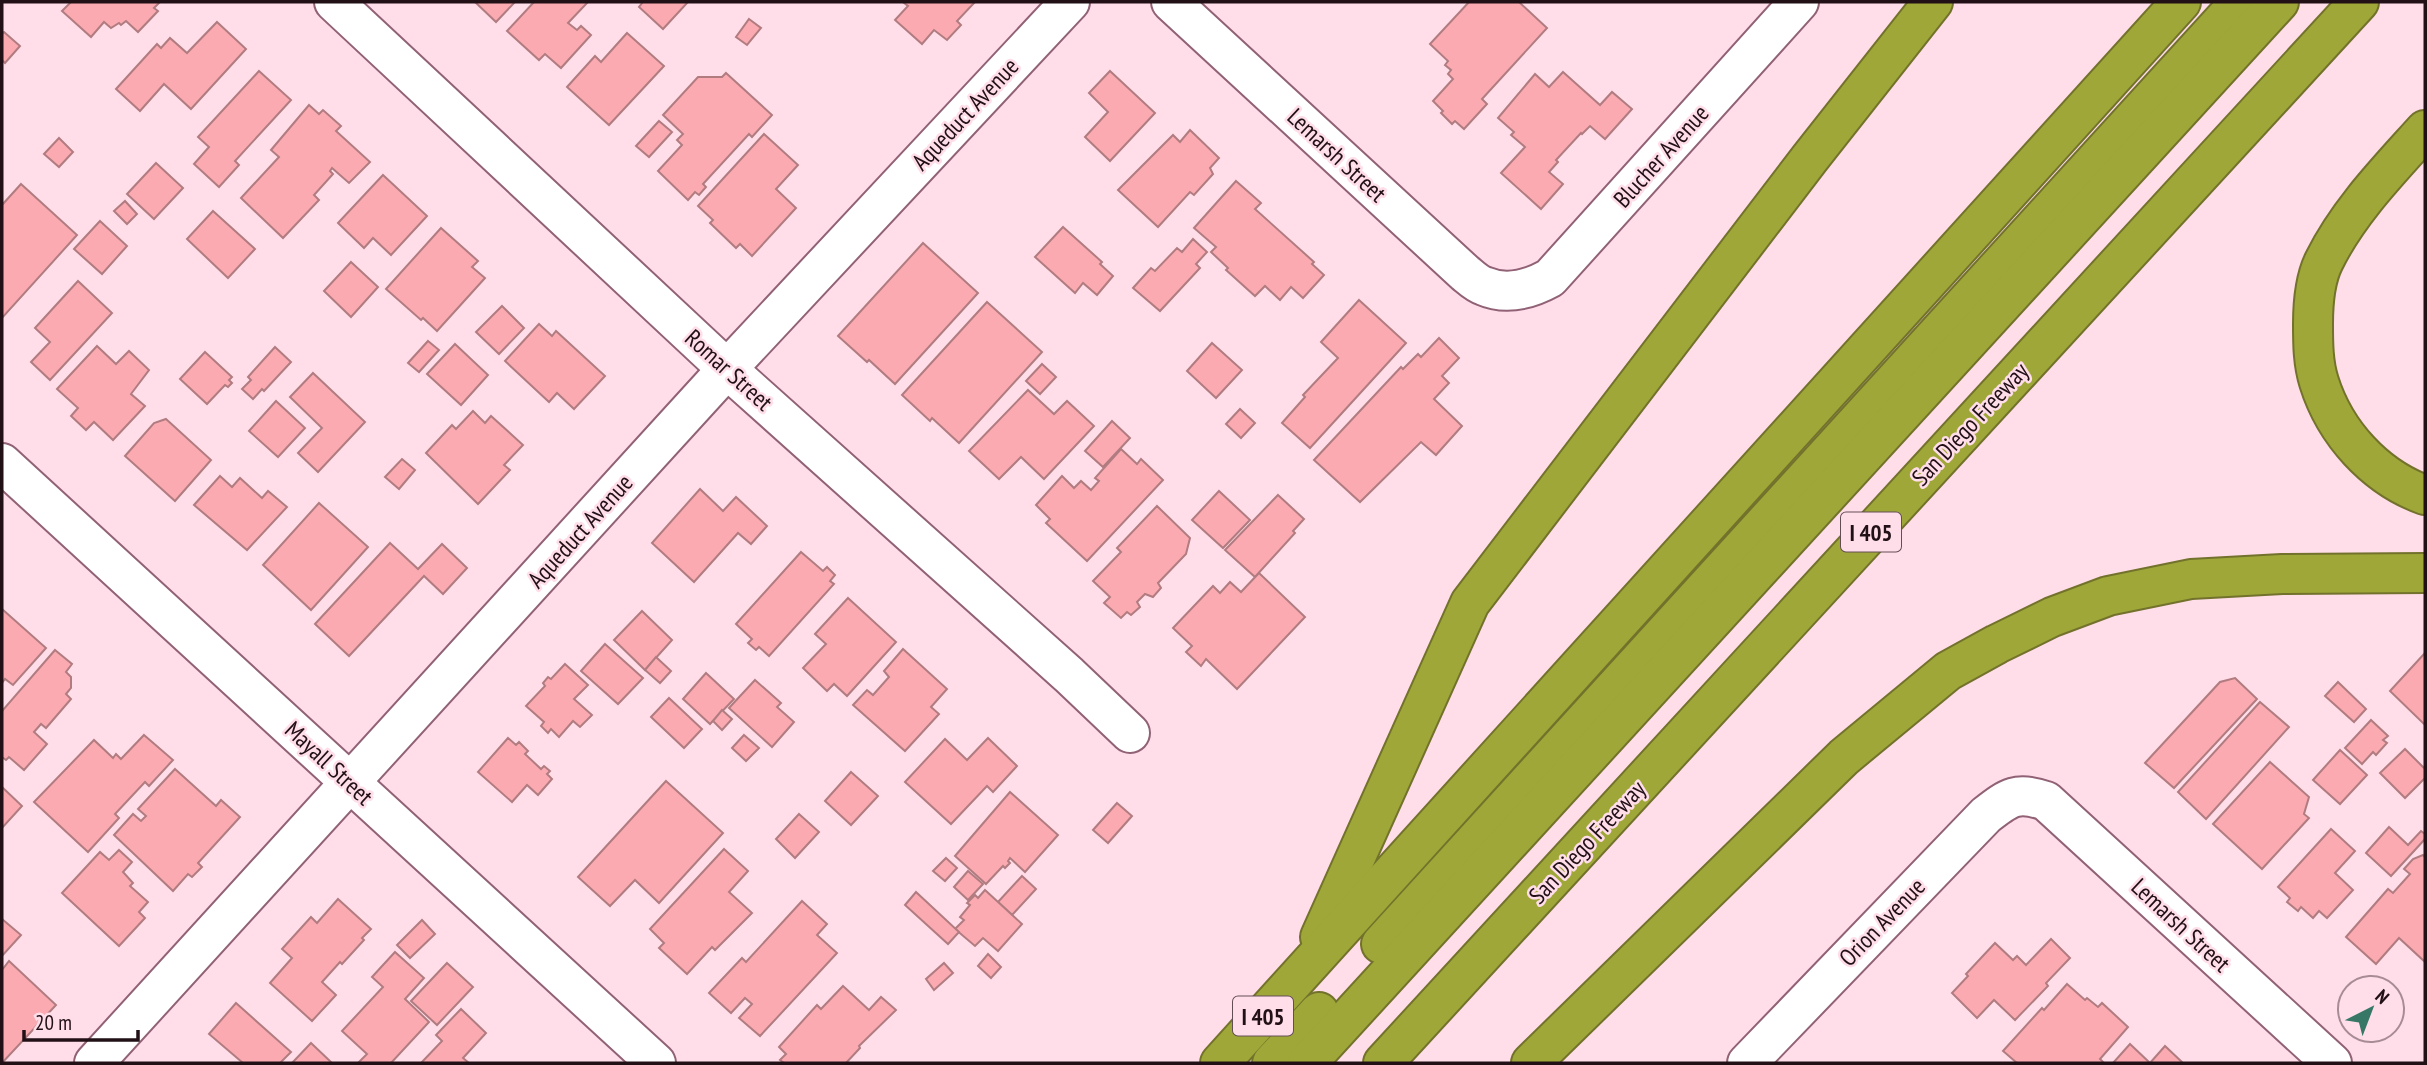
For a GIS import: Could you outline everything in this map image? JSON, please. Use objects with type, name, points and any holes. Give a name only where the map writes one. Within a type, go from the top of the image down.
[{"type":"highway","points":[[1307,968],[1470,603],[1801,169],[1933,2]]},
{"type":"highway","points":[[1272,1063],[2240,2]]},
{"type":"highway","points":[[1307,1063],[2279,2]]},
{"type":"highway","name":"San Diego Freeway","points":[[1383,1063],[2359,2]]},
{"type":"highway","name":"I 405","points":[[1220,1063],[2168,10]]},
{"type":"highway","points":[[2425,130],[2368,195],[2339,233],[2322,264],[2313,307],[2313,341],[2319,382],[2329,406],[2350,441],[2378,469],[2425,495]]},
{"type":"highway","points":[[1531,1063],[1844,757],[1948,671],[1997,644],[2052,617],[2108,596],[2191,579],[2282,574],[2425,573]]},
{"type":"street","name":"Romar Street","points":[[334,2],[727,369],[1069,675],[1130,733]]},
{"type":"street","name":"Aqueduct Avenue","points":[[94,1063],[727,369],[1070,2]]},
{"type":"street","name":"Lemarsh Street","points":[[1171,2],[1465,273],[1484,286],[1511,292]]},
{"type":"street","name":"Blucher Avenue","points":[[1511,292],[1531,289],[1550,278],[1799,2]]},
{"type":"street","name":"Mayall Street","points":[[2,463],[656,1063]]},
{"type":"street","name":"Lemarsh Street","points":[[2026,794],[2046,800],[2332,1063]]},
{"type":"street","name":"Orion Avenue","points":[[1747,1063],[1986,815],[2006,799],[2026,794]]},
{"type":"building","points":[[71,2],[160,2],[154,8],[158,11],[138,32],[126,21],[111,28],[104,22],[91,37],[62,11]]},
{"type":"building","points":[[475,2],[515,2],[496,22]]},
{"type":"building","points":[[534,2],[588,2],[568,23],[577,30],[581,26],[591,35],[561,68],[545,54],[539,60],[507,31]]},
{"type":"building","points":[[643,2],[688,2],[663,29],[639,7]]},
{"type":"building","points":[[905,2],[975,2],[957,21],[961,25],[947,40],[934,30],[922,44],[895,20],[908,6]]},
{"type":"building","points":[[1469,2],[1519,2],[1547,28],[1482,99],[1487,104],[1464,129],[1455,121],[1452,124],[1433,101],[1453,79],[1448,74],[1451,70],[1445,65],[1448,61],[1430,44]]},
{"type":"building","points":[[749,19],[761,28],[747,45],[736,37]]},
{"type":"building","points":[[217,22],[246,49],[191,109],[164,84],[140,111],[116,89],[157,44],[161,48],[170,38],[187,53]]},
{"type":"building","points":[[4,32],[20,46],[5,63],[2,60]]},
{"type":"building","points":[[627,33],[664,66],[609,125],[567,87],[595,56],[601,62]]},
{"type":"building","points":[[259,71],[291,100],[235,161],[239,165],[219,187],[194,164],[209,147],[198,137]]},
{"type":"building","points":[[1110,71],[1155,113],[1110,161],[1085,137],[1108,112],[1089,93]]},
{"type":"building","points":[[1563,72],[1600,105],[1612,92],[1632,109],[1605,139],[1590,126],[1556,160],[1558,162],[1549,172],[1563,184],[1541,209],[1501,173],[1525,147],[1511,135],[1514,132],[1498,118],[1535,74],[1549,87]]},
{"type":"building","points":[[726,73],[772,115],[752,137],[749,134],[703,184],[706,187],[699,195],[695,192],[688,200],[658,171],[682,145],[677,140],[683,134],[663,115],[698,77],[722,77]]},
{"type":"building","points":[[309,105],[319,114],[323,110],[341,126],[336,131],[370,162],[349,183],[332,168],[330,171],[333,174],[314,195],[319,200],[283,238],[241,198],[279,157],[271,150]]},
{"type":"building","points":[[659,121],[672,132],[649,157],[636,146]]},
{"type":"building","points":[[1190,130],[1219,158],[1210,168],[1213,174],[1194,195],[1190,192],[1158,227],[1118,190],[1173,135],[1180,142]]},
{"type":"building","points":[[764,134],[798,165],[776,189],[796,208],[752,256],[740,244],[736,248],[710,223],[713,220],[698,206]]},
{"type":"building","points":[[59,138],[73,152],[59,167],[44,154]]},
{"type":"building","points":[[156,163],[183,188],[154,219],[127,194]]},
{"type":"building","points":[[383,175],[427,216],[391,255],[373,238],[364,248],[338,223]]},
{"type":"building","points":[[1236,181],[1261,203],[1255,209],[1314,262],[1312,264],[1324,275],[1303,298],[1291,287],[1280,300],[1265,286],[1255,296],[1226,270],[1228,268],[1211,252],[1216,247],[1194,228]]},
{"type":"building","points":[[21,184],[77,235],[2,318],[2,205]]},
{"type":"building","points":[[125,201],[137,214],[127,224],[114,211]]},
{"type":"building","points":[[213,211],[255,249],[228,278],[187,239]]},
{"type":"building","points":[[100,221],[127,246],[102,274],[74,249]]},
{"type":"building","points":[[1063,227],[1102,262],[1100,264],[1113,276],[1097,295],[1083,283],[1075,293],[1035,257]]},
{"type":"building","points":[[441,228],[478,261],[472,267],[485,278],[437,331],[386,289]]},
{"type":"building","points":[[1193,239],[1207,252],[1196,264],[1200,268],[1160,311],[1133,288],[1151,268],[1155,271],[1177,248],[1182,252]]},
{"type":"building","points":[[923,243],[978,293],[895,384],[838,336]]},
{"type":"building","points":[[351,262],[378,287],[351,317],[324,291]]},
{"type":"building","points":[[78,281],[112,313],[50,380],[31,362],[50,342],[35,328]]},
{"type":"building","points":[[1359,300],[1406,343],[1310,448],[1282,423],[1305,397],[1303,395],[1338,358],[1321,342]]},
{"type":"building","points":[[987,302],[1042,352],[959,443],[902,395]]},
{"type":"building","points":[[502,306],[524,328],[499,354],[476,332]]},
{"type":"building","points":[[539,324],[552,336],[556,331],[605,376],[574,409],[557,393],[549,402],[505,361]]},
{"type":"building","points":[[1439,338],[1459,358],[1442,376],[1449,383],[1434,399],[1462,426],[1436,455],[1421,442],[1360,502],[1314,460],[1401,367],[1403,369],[1418,354],[1421,357]]},
{"type":"building","points":[[428,341],[439,350],[419,372],[408,363]]},
{"type":"building","points":[[1212,343],[1242,370],[1216,398],[1187,371]]},
{"type":"building","points":[[455,344],[488,375],[461,405],[427,374]]},
{"type":"building","points":[[97,346],[116,364],[129,351],[149,370],[131,394],[145,406],[113,440],[94,422],[86,430],[71,416],[78,408],[57,389]]},
{"type":"building","points":[[275,347],[291,362],[253,399],[242,389],[251,380],[248,377]]},
{"type":"building","points":[[205,352],[232,377],[229,380],[232,383],[228,387],[225,385],[207,404],[180,379]]},
{"type":"building","points":[[1042,364],[1056,377],[1040,394],[1026,381]]},
{"type":"building","points":[[313,373],[365,422],[318,472],[298,453],[322,428],[290,397]]},
{"type":"building","points":[[1028,390],[1054,414],[1067,401],[1094,426],[1044,479],[1021,457],[999,479],[969,451]]},
{"type":"building","points":[[276,401],[305,428],[278,457],[249,431]]},
{"type":"building","points":[[1240,409],[1255,423],[1241,438],[1226,424]]},
{"type":"building","points":[[473,411],[485,423],[491,416],[523,445],[504,465],[510,470],[478,504],[426,453],[452,425],[456,429]]},
{"type":"building","points":[[166,419],[211,460],[175,501],[125,456],[154,423]]},
{"type":"building","points":[[1112,421],[1130,438],[1103,467],[1085,451]]},
{"type":"building","points":[[1121,449],[1137,464],[1141,459],[1163,480],[1087,561],[1046,523],[1050,519],[1036,505],[1062,476],[1074,488],[1081,481],[1091,490],[1099,481],[1095,478]]},
{"type":"building","points":[[402,459],[415,470],[399,489],[385,477]]},
{"type":"building","points":[[220,476],[232,487],[240,478],[262,498],[268,491],[287,507],[247,550],[194,505]]},
{"type":"building","points":[[700,489],[723,511],[736,497],[767,526],[751,544],[738,533],[694,582],[652,543]]},
{"type":"building","points":[[1219,491],[1250,520],[1223,548],[1192,520]]},
{"type":"building","points":[[1278,495],[1304,519],[1293,531],[1295,533],[1255,577],[1225,550]]},
{"type":"building","points":[[319,503],[368,547],[311,610],[263,565]]},
{"type":"building","points":[[1157,506],[1190,538],[1186,554],[1158,583],[1161,588],[1153,597],[1145,594],[1137,602],[1140,607],[1131,615],[1127,612],[1121,618],[1104,603],[1110,597],[1093,581],[1121,552],[1117,548]]},
{"type":"building","points":[[390,543],[418,569],[442,544],[467,568],[443,594],[424,576],[349,656],[315,624]]},
{"type":"building","points":[[801,552],[823,571],[827,567],[835,575],[830,581],[834,584],[769,656],[759,647],[756,650],[748,643],[752,639],[736,624]]},
{"type":"building","points":[[1259,573],[1305,617],[1237,689],[1206,659],[1201,666],[1186,652],[1192,646],[1173,628],[1213,586],[1220,593],[1230,582],[1241,592]]},
{"type":"building","points":[[848,598],[896,642],[847,696],[834,684],[827,691],[803,668],[826,644],[815,634]]},
{"type":"building","points":[[2,609],[46,648],[13,685],[5,679],[2,683]]},
{"type":"building","points":[[642,611],[672,640],[645,670],[614,640]]},
{"type":"building","points":[[605,644],[643,678],[618,704],[581,671]]},
{"type":"building","points":[[903,649],[947,689],[931,707],[939,714],[905,751],[853,705],[867,690],[873,695],[889,677],[884,671]]},
{"type":"building","points":[[55,650],[72,664],[66,672],[71,677],[71,688],[66,694],[71,699],[46,728],[41,724],[34,732],[47,744],[24,770],[9,757],[6,760],[2,757],[2,711]]},
{"type":"building","points":[[2425,655],[2425,725],[2390,691]]},
{"type":"building","points":[[656,657],[671,671],[660,683],[645,670]]},
{"type":"building","points":[[565,664],[588,685],[574,699],[592,715],[580,727],[573,721],[559,737],[551,729],[548,733],[541,726],[544,722],[526,706],[545,686],[543,683],[548,677],[551,679]]},
{"type":"building","points":[[706,673],[734,699],[710,724],[683,699]]},
{"type":"building","points":[[2235,678],[2257,699],[2174,788],[2145,763],[2220,682]]},
{"type":"building","points":[[755,680],[781,703],[777,707],[794,722],[772,747],[729,708]]},
{"type":"building","points":[[2338,682],[2366,709],[2354,722],[2325,696]]},
{"type":"building","points":[[669,698],[702,729],[684,748],[651,717]]},
{"type":"building","points":[[2260,702],[2289,727],[2206,819],[2178,792]]},
{"type":"building","points":[[722,710],[732,719],[722,730],[713,721]]},
{"type":"building","points":[[2371,720],[2388,736],[2383,740],[2387,743],[2376,755],[2373,752],[2362,764],[2345,748]]},
{"type":"building","points":[[144,735],[173,760],[149,786],[145,782],[115,814],[119,818],[88,852],[34,802],[94,740],[113,758],[116,754],[121,759]]},
{"type":"building","points":[[744,735],[759,748],[746,761],[732,748]]},
{"type":"building","points":[[508,738],[516,745],[519,742],[528,751],[525,754],[541,769],[544,766],[550,771],[547,774],[552,779],[538,795],[527,785],[512,802],[478,772]]},
{"type":"building","points":[[988,738],[1017,766],[993,792],[987,786],[951,824],[905,782],[945,739],[967,760]]},
{"type":"building","points":[[2405,749],[2425,769],[2425,778],[2405,798],[2380,773]]},
{"type":"building","points":[[2340,750],[2367,775],[2340,804],[2313,780]]},
{"type":"building","points":[[2270,762],[2309,797],[2304,814],[2309,818],[2262,869],[2213,824]]},
{"type":"building","points":[[175,769],[216,806],[221,800],[240,817],[198,863],[202,867],[192,877],[188,874],[173,891],[114,835],[133,814],[141,821],[146,816],[138,809]]},
{"type":"building","points":[[851,772],[878,796],[851,825],[825,801]]},
{"type":"building","points":[[666,781],[723,833],[659,903],[635,880],[610,906],[578,877]]},
{"type":"building","points":[[2,787],[22,806],[2,828]]},
{"type":"building","points":[[1010,792],[1058,835],[1025,872],[1010,858],[1010,863],[1005,868],[1003,866],[986,884],[955,856]]},
{"type":"building","points":[[1117,803],[1132,816],[1108,843],[1093,830]]},
{"type":"building","points":[[799,814],[819,832],[795,858],[776,839]]},
{"type":"building","points":[[2389,827],[2408,845],[2421,831],[2425,834],[2425,839],[2391,876],[2366,853]]},
{"type":"building","points":[[2331,829],[2355,851],[2335,873],[2353,890],[2327,918],[2319,911],[2313,918],[2301,907],[2298,911],[2287,902],[2290,898],[2278,887]]},
{"type":"building","points":[[724,849],[748,871],[729,892],[752,913],[715,950],[712,947],[687,974],[659,948],[664,943],[650,929]]},
{"type":"building","points":[[119,850],[132,862],[123,872],[133,883],[130,886],[148,902],[139,912],[145,918],[119,946],[62,893],[100,852],[109,860]]},
{"type":"building","points":[[2423,855],[2425,959],[2424,961],[2399,938],[2376,964],[2346,937],[2388,889],[2393,893],[2410,874],[2404,869],[2413,859]]},
{"type":"building","points":[[946,858],[957,868],[945,881],[933,871]]},
{"type":"building","points":[[968,871],[983,884],[968,900],[954,887]]},
{"type":"building","points":[[1022,876],[1036,889],[1012,915],[998,902]]},
{"type":"building","points":[[985,890],[1022,924],[998,951],[983,938],[975,946],[955,929],[964,920],[960,917],[970,905],[967,903],[975,895],[978,898]]},
{"type":"building","points":[[916,892],[959,932],[948,944],[905,905]]},
{"type":"building","points":[[338,899],[371,929],[342,964],[340,962],[322,982],[336,995],[312,1021],[270,983],[292,958],[282,949],[311,917],[317,923]]},
{"type":"building","points":[[802,901],[827,924],[817,935],[837,953],[760,1036],[739,1018],[752,1004],[745,998],[731,1013],[709,993],[742,958],[746,962]]},
{"type":"building","points":[[2,919],[21,935],[2,956]]},
{"type":"building","points":[[422,920],[435,934],[410,958],[397,945]]},
{"type":"building","points":[[2051,939],[2070,958],[2046,983],[2048,986],[2015,1020],[1994,1000],[1977,1018],[1952,993],[1995,943],[2013,960],[2017,956],[2026,965]]},
{"type":"building","points":[[395,952],[424,978],[405,999],[429,1022],[391,1063],[358,1063],[367,1054],[342,1031],[383,987],[372,977]]},
{"type":"building","points":[[988,954],[1001,967],[991,978],[978,966]]},
{"type":"building","points":[[9,961],[56,1005],[2,1063],[2,970]]},
{"type":"building","points":[[447,963],[473,987],[437,1025],[411,1001]]},
{"type":"building","points":[[944,963],[953,973],[934,990],[926,979]]},
{"type":"building","points":[[2067,984],[2085,1000],[2087,998],[2098,1007],[2102,1003],[2128,1027],[2100,1059],[2104,1063],[2017,1063],[2003,1051]]},
{"type":"building","points":[[843,986],[869,1010],[881,997],[896,1010],[859,1046],[846,1063],[784,1063],[780,1060],[786,1054],[779,1047],[817,1005],[821,1009]]},
{"type":"building","points":[[236,1003],[291,1052],[280,1063],[243,1063],[209,1034]]},
{"type":"building","points":[[461,1009],[486,1033],[463,1058],[469,1063],[421,1063],[442,1041],[436,1035]]},
{"type":"building","points":[[311,1043],[332,1063],[292,1063]]},
{"type":"building","points":[[2130,1044],[2150,1063],[2113,1063]]},
{"type":"building","points":[[2165,1046],[2183,1063],[2150,1063]]}]
